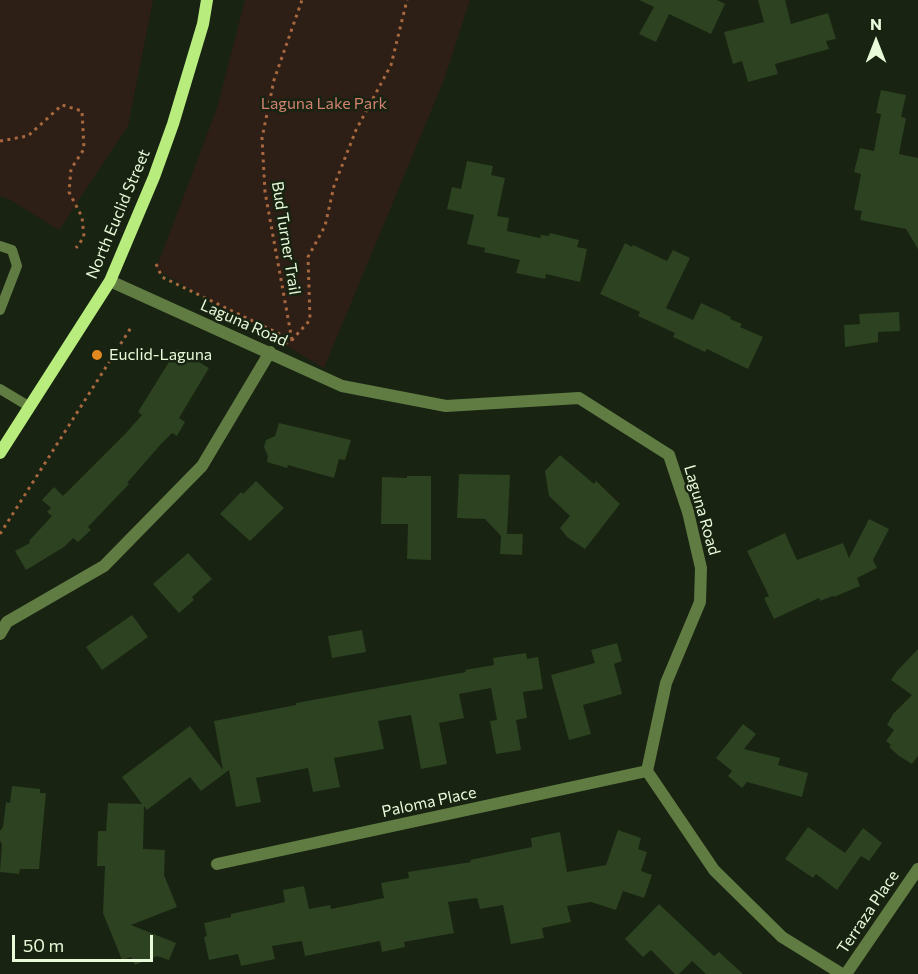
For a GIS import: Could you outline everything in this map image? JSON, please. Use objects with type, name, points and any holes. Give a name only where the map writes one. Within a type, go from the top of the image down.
[{"type":"main road","name":"North Euclid Street","points":[[0,453],[110,281],[154,177],[173,124],[203,24],[207,0]]},
{"type":"street","name":"Laguna Road","points":[[110,281],[342,386],[446,406],[579,398],[669,456],[688,512],[701,568],[700,602],[666,683],[647,771]]},
{"type":"street","points":[[0,633],[8,622],[104,566],[202,466],[270,352]]},
{"type":"street","points":[[647,771],[714,870],[782,937],[844,974]]},
{"type":"street","name":"Paloma Place","points":[[217,864],[647,771]]},
{"type":"street","name":"Terraza Place","points":[[844,974],[918,869]]},
{"type":"lane","points":[[0,246],[12,250],[17,266],[0,310]]},
{"type":"lane","points":[[0,389],[30,406]]},
{"type":"path","name":"Bud Turner Trail","points":[[292,340],[265,192],[262,138],[274,80],[302,0]]},
{"type":"path","points":[[270,352],[292,340],[310,320],[308,257],[325,226],[334,186],[356,130],[391,65],[407,0]]},
{"type":"path","points":[[0,141],[28,136],[62,105],[82,111],[84,149],[71,169],[69,192],[82,217],[84,237],[76,248]]},
{"type":"path","points":[[156,264],[162,277],[292,340]]},
{"type":"path","points":[[0,534],[132,327]]},
{"type":"green space","points":[[0,0],[153,0],[128,126],[59,230],[9,199],[0,196]]},
{"type":"green space","name":"Laguna Lake Park","points":[[245,0],[470,0],[444,80],[324,368],[156,269],[217,108]]},
{"type":"building","points":[[639,0],[717,0],[725,4],[711,34],[669,14],[656,42],[639,34],[654,7]]},
{"type":"building","points":[[758,0],[785,0],[791,24],[828,13],[836,39],[826,41],[829,49],[775,64],[778,74],[748,82],[742,61],[733,64],[724,32],[764,22]]},
{"type":"building","points":[[881,90],[906,95],[901,117],[906,118],[899,154],[918,158],[918,249],[906,229],[860,220],[862,211],[854,210],[861,174],[854,172],[860,148],[874,151],[881,114],[876,113]]},
{"type":"building","points":[[467,161],[493,166],[491,175],[505,178],[497,216],[509,218],[507,231],[540,238],[541,235],[549,236],[550,233],[579,240],[577,247],[587,249],[580,282],[546,274],[545,279],[516,273],[520,260],[484,252],[485,248],[467,244],[474,215],[447,209],[452,187],[461,189]]},
{"type":"building","points":[[625,243],[667,261],[673,250],[690,258],[666,308],[693,320],[701,303],[731,317],[730,319],[742,324],[740,327],[763,337],[748,369],[707,349],[705,352],[673,337],[675,333],[638,316],[640,312],[600,294]]},
{"type":"building","points":[[899,312],[900,331],[878,332],[878,342],[845,347],[844,325],[860,324],[859,314]]},
{"type":"building","points":[[177,349],[209,368],[179,418],[185,422],[177,436],[172,433],[161,444],[127,483],[129,484],[88,527],[91,530],[78,542],[73,538],[64,547],[26,570],[15,551],[30,543],[29,541],[52,516],[47,512],[51,508],[42,500],[54,487],[63,496],[126,433],[142,415],[138,412]]},
{"type":"building","points":[[279,423],[351,440],[345,460],[339,459],[334,478],[288,465],[287,468],[267,462],[268,456],[264,447],[266,440],[275,436]]},
{"type":"building","points":[[560,455],[594,484],[596,481],[620,504],[585,549],[567,537],[560,528],[570,516],[549,496],[545,471]]},
{"type":"building","points":[[459,474],[510,475],[507,534],[523,534],[522,555],[500,554],[501,536],[485,519],[457,518]]},
{"type":"building","points":[[407,476],[431,476],[431,560],[407,559],[408,524],[381,524],[382,477],[407,478]]},
{"type":"building","points":[[256,481],[284,508],[250,541],[220,514],[241,492],[243,494]]},
{"type":"building","points":[[869,519],[889,529],[873,560],[877,568],[857,578],[860,586],[834,597],[820,601],[819,598],[774,619],[764,598],[769,596],[747,551],[785,533],[797,560],[843,543],[849,558]]},
{"type":"building","points":[[188,553],[212,579],[192,597],[194,600],[179,613],[153,584]]},
{"type":"building","points":[[132,615],[148,637],[102,670],[86,647]]},
{"type":"building","points":[[362,630],[366,652],[332,658],[328,636]]},
{"type":"building","points":[[617,643],[622,661],[614,664],[622,694],[583,705],[591,734],[569,740],[551,675],[595,663],[591,650]]},
{"type":"building","points":[[918,649],[918,756],[912,764],[899,756],[886,741],[894,730],[887,725],[893,714],[912,695],[891,680]]},
{"type":"building","points":[[526,653],[527,659],[538,657],[543,689],[523,692],[527,718],[516,720],[521,750],[496,754],[490,721],[497,720],[491,688],[459,694],[464,718],[439,723],[447,764],[421,769],[411,715],[378,721],[384,749],[334,758],[340,787],[313,792],[308,768],[256,778],[261,802],[236,807],[229,770],[201,791],[190,777],[147,810],[144,806],[143,849],[165,850],[164,875],[177,907],[131,925],[176,943],[169,960],[157,956],[135,965],[131,957],[122,960],[103,913],[105,866],[97,866],[98,831],[106,831],[108,803],[142,804],[122,777],[190,726],[223,770],[214,721],[296,705],[296,703],[466,672],[465,670],[494,665],[493,658]]},
{"type":"building","points":[[743,724],[756,734],[744,749],[780,758],[778,765],[808,773],[802,797],[747,782],[742,788],[728,776],[732,771],[716,758]]},
{"type":"building","points":[[12,786],[40,789],[40,793],[46,793],[39,869],[20,869],[19,874],[0,872],[2,844],[0,831],[3,827],[6,802],[10,803]]},
{"type":"building","points":[[808,827],[845,853],[863,828],[882,843],[869,861],[861,856],[837,890],[816,874],[813,878],[785,859]]},
{"type":"building","points":[[618,830],[641,838],[638,849],[647,852],[641,871],[652,875],[644,898],[623,891],[616,910],[591,902],[567,906],[571,922],[542,928],[544,938],[511,944],[503,905],[480,909],[477,898],[448,902],[454,933],[404,942],[405,947],[382,952],[380,941],[305,956],[302,941],[272,946],[275,959],[241,966],[238,954],[209,960],[204,937],[207,936],[204,923],[231,917],[231,914],[285,902],[283,890],[304,886],[309,909],[330,905],[331,909],[384,898],[381,883],[409,878],[408,872],[471,862],[470,860],[532,847],[531,838],[560,832],[567,872],[606,865]]},
{"type":"building","points":[[659,904],[714,956],[719,952],[743,974],[706,974],[692,961],[679,974],[675,974],[651,950],[643,957],[625,939]]},
{"type":"place","name":"Euclid-Laguna","points":[[97,355]]}]
